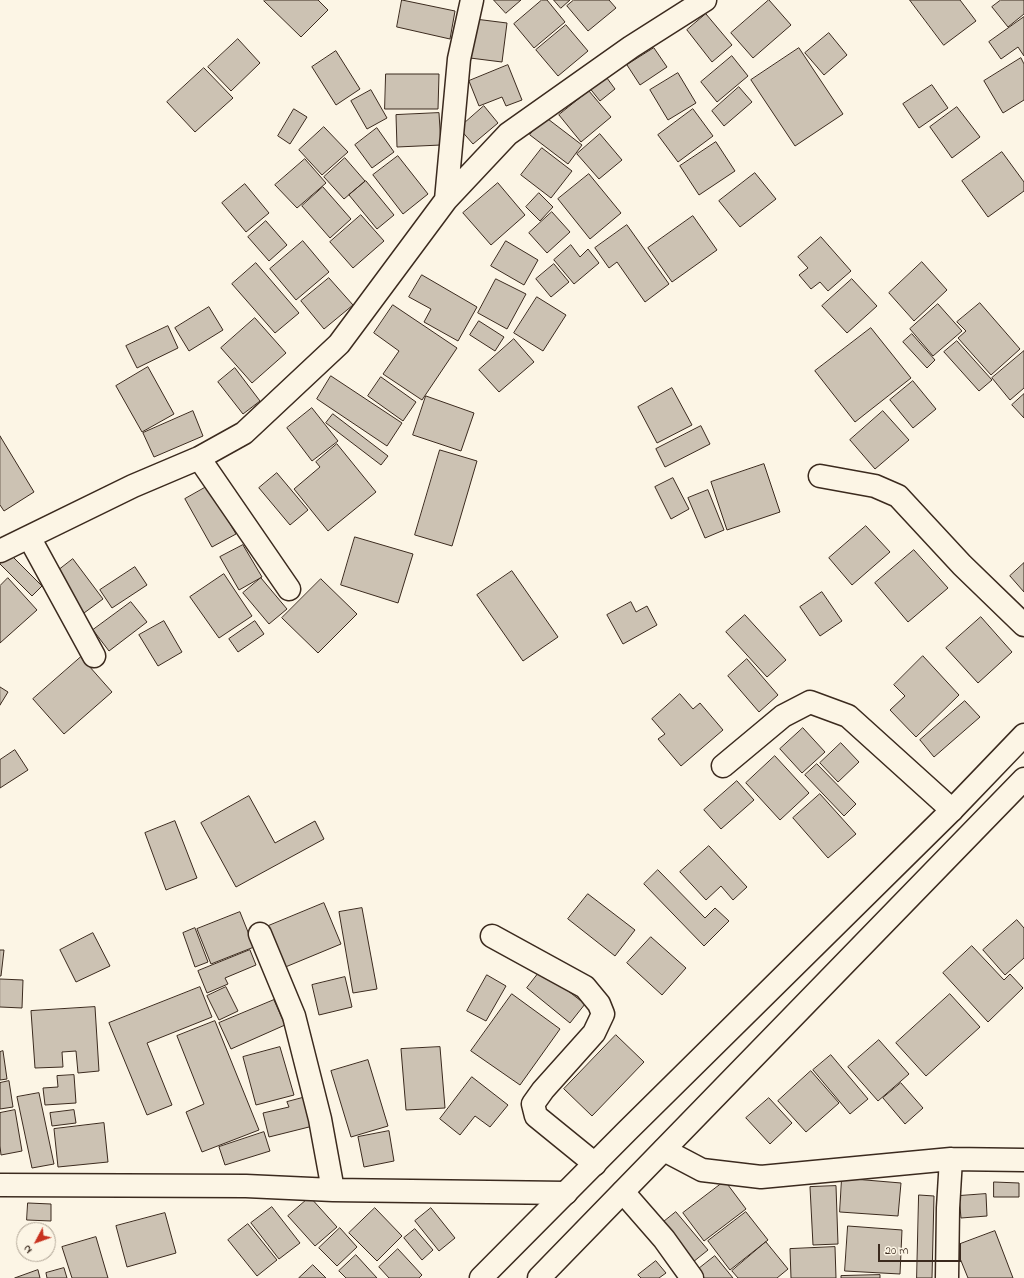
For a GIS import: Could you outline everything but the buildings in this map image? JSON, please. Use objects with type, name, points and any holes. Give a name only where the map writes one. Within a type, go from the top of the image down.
[{"type":"street","points":[[446,200],[459,59],[472,0]]},
{"type":"street","points":[[0,551],[132,486],[199,458],[244,433],[339,344],[446,200],[508,134],[631,47],[706,0]]},
{"type":"street","points":[[199,458],[289,589]]},
{"type":"street","points":[[820,476],[875,486],[898,496],[962,565],[1024,626]]},
{"type":"street","points":[[29,537],[94,656]]},
{"type":"street","points":[[723,766],[783,716],[810,702],[848,716],[952,810]]},
{"type":"street","points":[[481,1278],[952,810],[1024,735]]},
{"type":"street","points":[[539,1278],[1024,779]]},
{"type":"street","points":[[260,934],[294,1016],[320,1119],[333,1190]]},
{"type":"street","points":[[492,936],[585,987],[599,1004],[603,1014],[594,1033],[543,1090],[533,1104],[536,1116],[595,1164]]},
{"type":"street","points":[[1002,1160],[1024,1146]]},
{"type":"street","points":[[664,1150],[702,1170],[761,1177],[951,1159],[1024,1160]]},
{"type":"street","points":[[947,1278],[948,1208],[951,1159]]},
{"type":"street","points":[[0,1185],[246,1186],[333,1190],[566,1193]]},
{"type":"street","points":[[623,1192],[664,1239],[692,1278]]}]
